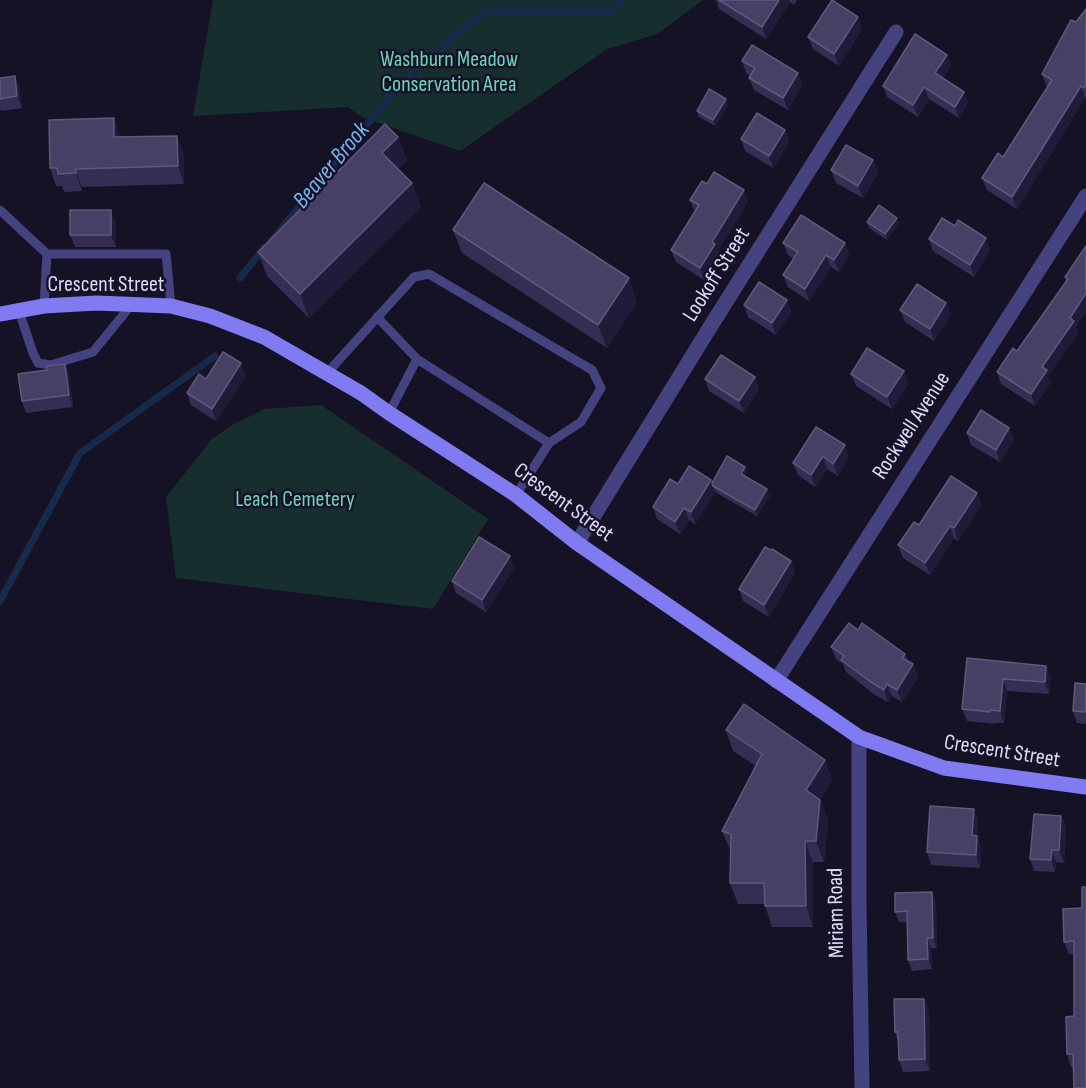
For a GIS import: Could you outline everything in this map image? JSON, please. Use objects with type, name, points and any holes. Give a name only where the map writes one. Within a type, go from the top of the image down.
[{"type":"main road","name":"Crescent Street","points":[[0,314],[44,306],[96,303],[171,306],[210,316],[264,337],[361,393],[516,495],[578,543],[859,737],[944,768],[1086,787]]},
{"type":"street","name":"Lookoff Street","points":[[578,543],[712,324],[896,32]]},
{"type":"street","name":"Rockwell Avenue","points":[[776,681],[1086,196]]},
{"type":"street","name":"Miriam Road","points":[[859,737],[862,1088]]},
{"type":"lane","points":[[0,210],[47,254],[166,254],[171,306]]},
{"type":"lane","points":[[44,306],[47,254]]},
{"type":"lane","points":[[327,372],[414,277],[429,274],[592,370],[601,388],[581,422],[549,443],[516,495]]},
{"type":"lane","points":[[19,311],[38,363],[51,365],[93,352],[132,304]]},
{"type":"lane","points":[[376,317],[417,359],[549,443]]},
{"type":"lane","points":[[389,413],[417,359]]},
{"type":"green space","name":"Washburn Meadow Conservation Area","points":[[213,0],[703,0],[657,34],[607,49],[460,151],[362,117],[348,107],[193,116]]},
{"type":"green space","name":"Leach Cemetery","points":[[321,405],[488,519],[433,609],[176,578],[166,497],[212,439],[234,424],[265,409]]},
{"type":"building","points":[[719,0],[779,0],[762,27]]},
{"type":"building","points":[[832,0],[858,17],[834,54],[808,37]]},
{"type":"building","points":[[1086,9],[1086,84],[1084,88],[1081,86],[1012,197],[982,178],[998,153],[1003,157],[1052,80],[1042,74],[1071,20],[1076,22]]},
{"type":"building","points":[[915,34],[947,55],[935,73],[964,92],[955,107],[924,87],[913,105],[883,86]]},
{"type":"building","points":[[752,45],[798,73],[783,98],[749,78],[755,68],[742,61]]},
{"type":"building","points":[[15,76],[17,96],[0,99],[0,78]]},
{"type":"building","points":[[709,89],[726,99],[713,120],[697,111]]},
{"type":"building","points":[[757,113],[785,130],[769,156],[741,139]]},
{"type":"building","points":[[114,118],[114,137],[177,136],[178,166],[75,169],[76,173],[58,174],[57,168],[50,168],[49,120]]},
{"type":"building","points":[[385,124],[398,137],[382,153],[412,183],[300,294],[258,252]]},
{"type":"building","points":[[846,145],[873,160],[858,186],[831,170]]},
{"type":"building","points":[[714,172],[744,190],[712,242],[715,244],[700,268],[671,250],[699,205],[690,200],[702,181],[707,184]]},
{"type":"building","points":[[484,183],[629,278],[598,325],[453,230]]},
{"type":"building","points":[[879,205],[897,218],[885,234],[867,222]]},
{"type":"building","points":[[70,210],[111,210],[111,235],[70,235]]},
{"type":"building","points":[[801,215],[845,243],[834,260],[826,255],[805,289],[783,275],[798,252],[783,243]]},
{"type":"building","points":[[942,218],[955,226],[958,220],[986,238],[970,265],[929,239]]},
{"type":"building","points":[[1086,246],[1086,293],[1070,318],[1074,321],[1042,367],[1047,370],[1031,394],[997,372],[1013,348],[1017,351],[1068,279],[1065,277]]},
{"type":"building","points":[[759,282],[787,300],[772,323],[744,305]]},
{"type":"building","points":[[917,284],[946,303],[930,329],[900,310]]},
{"type":"building","points":[[867,348],[904,371],[887,397],[851,374]]},
{"type":"building","points":[[223,352],[241,363],[212,409],[187,393],[199,374],[206,379]]},
{"type":"building","points":[[721,355],[755,377],[739,401],[705,379]]},
{"type":"building","points":[[65,364],[69,395],[22,401],[18,374],[47,370],[47,366]]},
{"type":"building","points":[[981,410],[1009,428],[996,450],[967,433]]},
{"type":"building","points":[[816,427],[845,445],[833,464],[823,456],[811,475],[793,463]]},
{"type":"building","points":[[727,456],[745,467],[741,474],[767,489],[755,510],[713,486],[712,483]]},
{"type":"building","points":[[689,466],[711,480],[691,512],[684,508],[675,522],[653,507],[670,479],[678,484]]},
{"type":"building","points":[[951,476],[977,493],[954,528],[950,526],[925,563],[898,545],[914,522],[919,525]]},
{"type":"building","points":[[479,537],[510,556],[482,600],[452,581]]},
{"type":"building","points":[[765,547],[791,561],[764,605],[739,589]]},
{"type":"building","points":[[849,623],[858,630],[862,623],[905,654],[902,658],[913,664],[897,690],[887,684],[884,690],[871,682],[841,660],[844,656],[831,647]]},
{"type":"building","points":[[967,658],[1046,666],[1045,682],[1003,679],[1000,711],[962,709]]},
{"type":"building","points":[[1075,683],[1086,684],[1086,712],[1073,711]]},
{"type":"building","points":[[744,704],[825,760],[806,790],[820,800],[816,841],[805,841],[806,906],[765,906],[764,883],[730,883],[731,834],[722,831],[762,754],[726,730]]},
{"type":"building","points":[[930,806],[974,809],[972,835],[977,836],[976,855],[927,852]]},
{"type":"building","points":[[1034,814],[1061,816],[1059,850],[1052,850],[1051,860],[1030,859]]},
{"type":"building","points":[[1082,887],[1086,887],[1086,1088],[1074,1088],[1073,1054],[1067,1054],[1066,1017],[1074,1016],[1074,941],[1064,942],[1063,909],[1082,908]]},
{"type":"building","points":[[932,892],[933,938],[927,938],[928,959],[908,960],[907,911],[895,912],[895,893]]},
{"type":"building","points":[[894,999],[924,999],[925,1059],[899,1060]]},
{"type":"waterway","name":"Beaver Brook","points":[[272,240],[400,84],[485,11],[614,11],[621,0]]},
{"type":"waterway","name":"Beaver Brook","points":[[240,278],[264,248]]},
{"type":"waterway","name":"Beaver Brook","points":[[0,601],[80,453],[215,356]]}]
